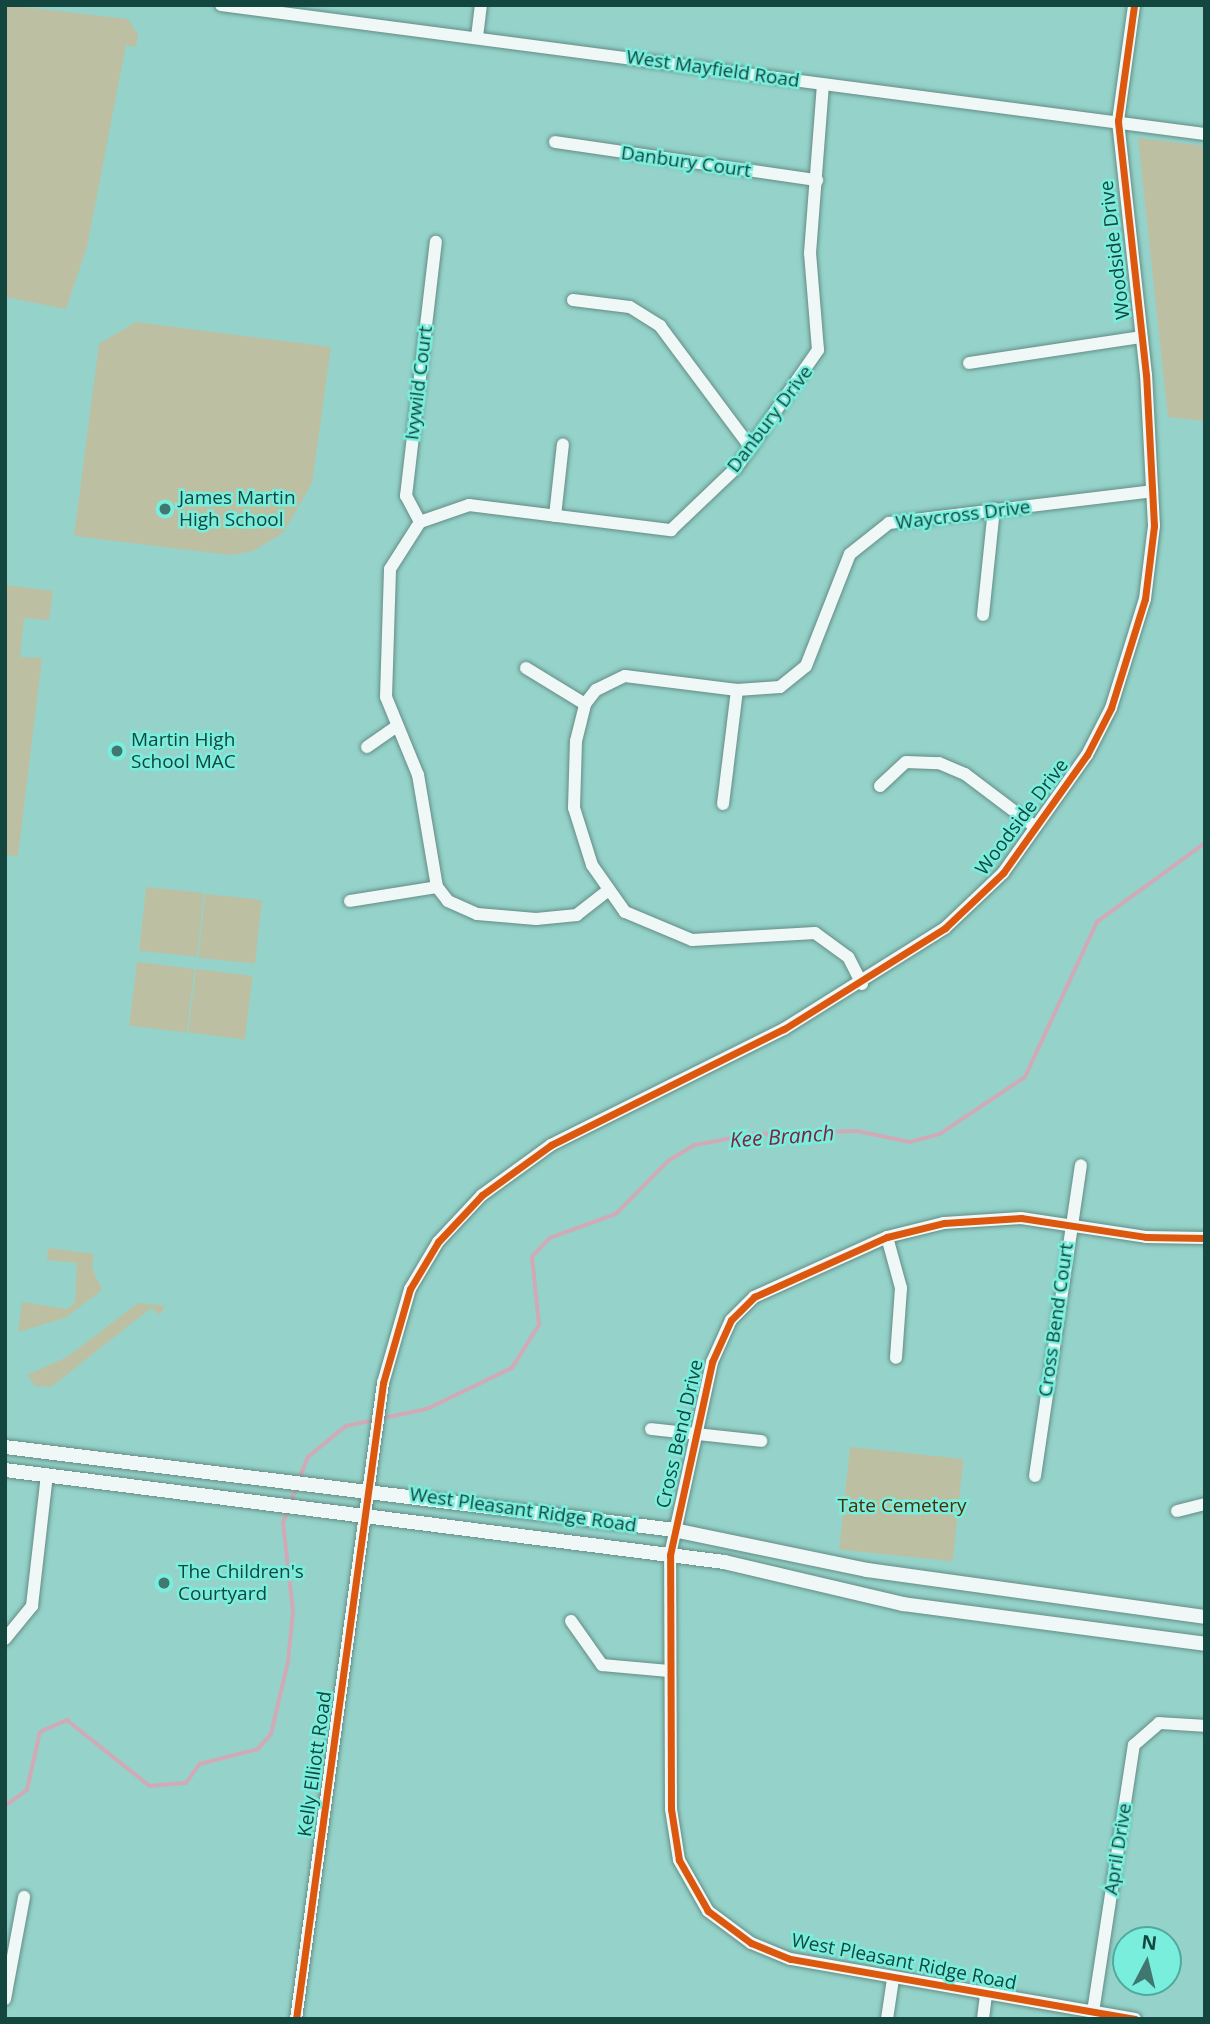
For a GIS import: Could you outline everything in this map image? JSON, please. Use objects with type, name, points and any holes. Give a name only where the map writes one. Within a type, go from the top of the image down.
[{"type":"main road","name":"West Pleasant Ridge Road","points":[[5,1447],[369,1488],[674,1530],[867,1570],[1205,1617]]},
{"type":"main road","points":[[130,1485],[135,1461]]},
{"type":"main road","name":"West Pleasant Ridge Road","points":[[5,1471],[320,1508],[670,1555],[903,1604],[1205,1644]]},
{"type":"street","name":"West Mayfield Road","points":[[221,5],[326,11],[477,37],[1205,134]]},
{"type":"street","points":[[477,37],[481,5]]},
{"type":"street","name":"Woodside Drive","points":[[365,1514],[383,1383],[410,1289],[438,1242],[505,1175],[862,984],[976,902],[1087,755],[1132,655],[1152,556],[1152,491],[1141,337],[1118,121],[1135,5]]},
{"type":"street","name":"Danbury Drive","points":[[420,522],[469,505],[671,530],[751,448],[818,350],[810,253],[823,84]]},
{"type":"street","name":"Danbury Court","points":[[555,142],[817,180]]},
{"type":"street","name":"Ivywild Court","points":[[420,522],[406,496],[436,242]]},
{"type":"street","points":[[573,300],[630,307],[660,326],[751,448]]},
{"type":"street","points":[[969,363],[1141,337]]},
{"type":"street","points":[[555,516],[563,444]]},
{"type":"street","name":"Waycross Drive","points":[[585,704],[625,676],[737,690],[780,687],[806,666],[838,576],[868,535],[889,523],[1152,491]]},
{"type":"street","points":[[983,615],[994,509]]},
{"type":"street","points":[[420,522],[390,569],[386,603],[386,697],[418,775],[437,887],[448,901],[477,915],[536,919],[577,915],[606,892]]},
{"type":"street","points":[[526,667],[585,704],[576,741],[574,808],[606,892],[640,921],[692,940],[815,933],[848,957],[862,984]]},
{"type":"street","points":[[723,804],[737,690]]},
{"type":"street","points":[[367,747],[397,726]]},
{"type":"street","points":[[880,786],[906,762],[939,763],[965,774],[1035,827]]},
{"type":"street","points":[[351,901],[437,887]]},
{"type":"street","name":"Cross Bend Court","points":[[1035,1476],[1069,1224],[1081,1165]]},
{"type":"street","name":"Cross Bend Drive","points":[[670,1555],[695,1433],[721,1337],[741,1308],[786,1278],[887,1237],[982,1220],[1069,1224],[1205,1238]]},
{"type":"street","points":[[887,1237],[901,1288],[896,1358]]},
{"type":"street","name":"Cross Bend Drive","points":[[652,1429],[761,1441]]},
{"type":"street","points":[[5,1639],[32,1606],[47,1475]]},
{"type":"street","points":[[1178,1511],[1205,1504]]},
{"type":"street","name":"Kelly Elliott Road","points":[[296,2019],[365,1514]]},
{"type":"street","name":"West Pleasant Ridge Road","points":[[670,1555],[671,1810],[679,1860],[708,1911],[751,1943],[790,1959],[1135,2019]]},
{"type":"street","points":[[571,1621],[602,1665],[669,1671]]},
{"type":"street","name":"April Drive","points":[[1093,2012],[1134,1745],[1143,1731],[1159,1723],[1205,1726]]},
{"type":"street","points":[[5,1996],[24,1897]]},
{"type":"street","points":[[887,2019],[893,1979]]},
{"type":"street","points":[[983,2019],[986,1995]]},
{"type":"green space","points":[[5,5],[128,19],[138,34],[136,47],[126,45],[87,247],[66,309],[5,297]]},
{"type":"green space","points":[[1138,138],[1205,146],[1205,421],[1168,417]]},
{"type":"green space","points":[[136,322],[331,347],[312,483],[283,533],[253,551],[230,555],[74,536],[99,344]]},
{"type":"green space","points":[[5,585],[53,591],[49,620],[24,618],[20,657],[42,658],[18,856],[5,855]]},
{"type":"green space","points":[[146,887],[204,893],[197,957],[139,951]]},
{"type":"green space","points":[[205,894],[262,900],[255,964],[198,958]]},
{"type":"green space","points":[[137,962],[195,969],[187,1033],[129,1026]]},
{"type":"green space","points":[[196,969],[253,976],[245,1039],[188,1033]]},
{"type":"green space","points":[[48,1248],[94,1254],[92,1268],[102,1290],[65,1318],[18,1332],[22,1302],[67,1309],[75,1303],[77,1263],[47,1260]]},
{"type":"green space","points":[[138,1303],[165,1306],[160,1315],[151,1308],[51,1387],[35,1386],[27,1375],[67,1357]]},
{"type":"green space","name":"Tate Cemetery","points":[[850,1447],[963,1459],[953,1561],[839,1549]]},
{"type":"waterway","name":"Kee Branch","points":[[299,1480],[308,1457],[346,1426],[427,1409],[512,1368],[539,1325],[532,1257],[550,1238],[616,1214],[668,1161],[695,1145],[753,1134],[857,1131],[910,1142],[940,1134],[1025,1077],[1097,922],[1205,843]]},
{"type":"waterway","name":"Kee Branch","points":[[290,1503],[297,1487]]},
{"type":"waterway","name":"Kee Branch","points":[[5,1806],[27,1790],[40,1732],[67,1720],[150,1786],[186,1783],[200,1764],[258,1749],[271,1734],[288,1662],[293,1611],[283,1523],[288,1510]]},
{"type":"cycle path","points":[[296,2019],[383,1383],[410,1289],[438,1242],[482,1195],[551,1145],[784,1029],[945,928],[1003,873],[1087,755],[1111,708],[1145,599],[1154,526],[1146,375],[1118,121],[1134,5]]},
{"type":"cycle path","points":[[1135,2019],[790,1959],[751,1943],[708,1911],[679,1860],[671,1809],[670,1555],[712,1362],[731,1320],[754,1297],[887,1237],[944,1223],[1021,1218],[1146,1237],[1205,1238]]},
{"type":"place","name":"James Martin High School","points":[[165,509]]},
{"type":"place","name":"Martin High School MAC","points":[[117,751]]},
{"type":"place","name":"The Children's Courtyard","points":[[164,1583]]}]
